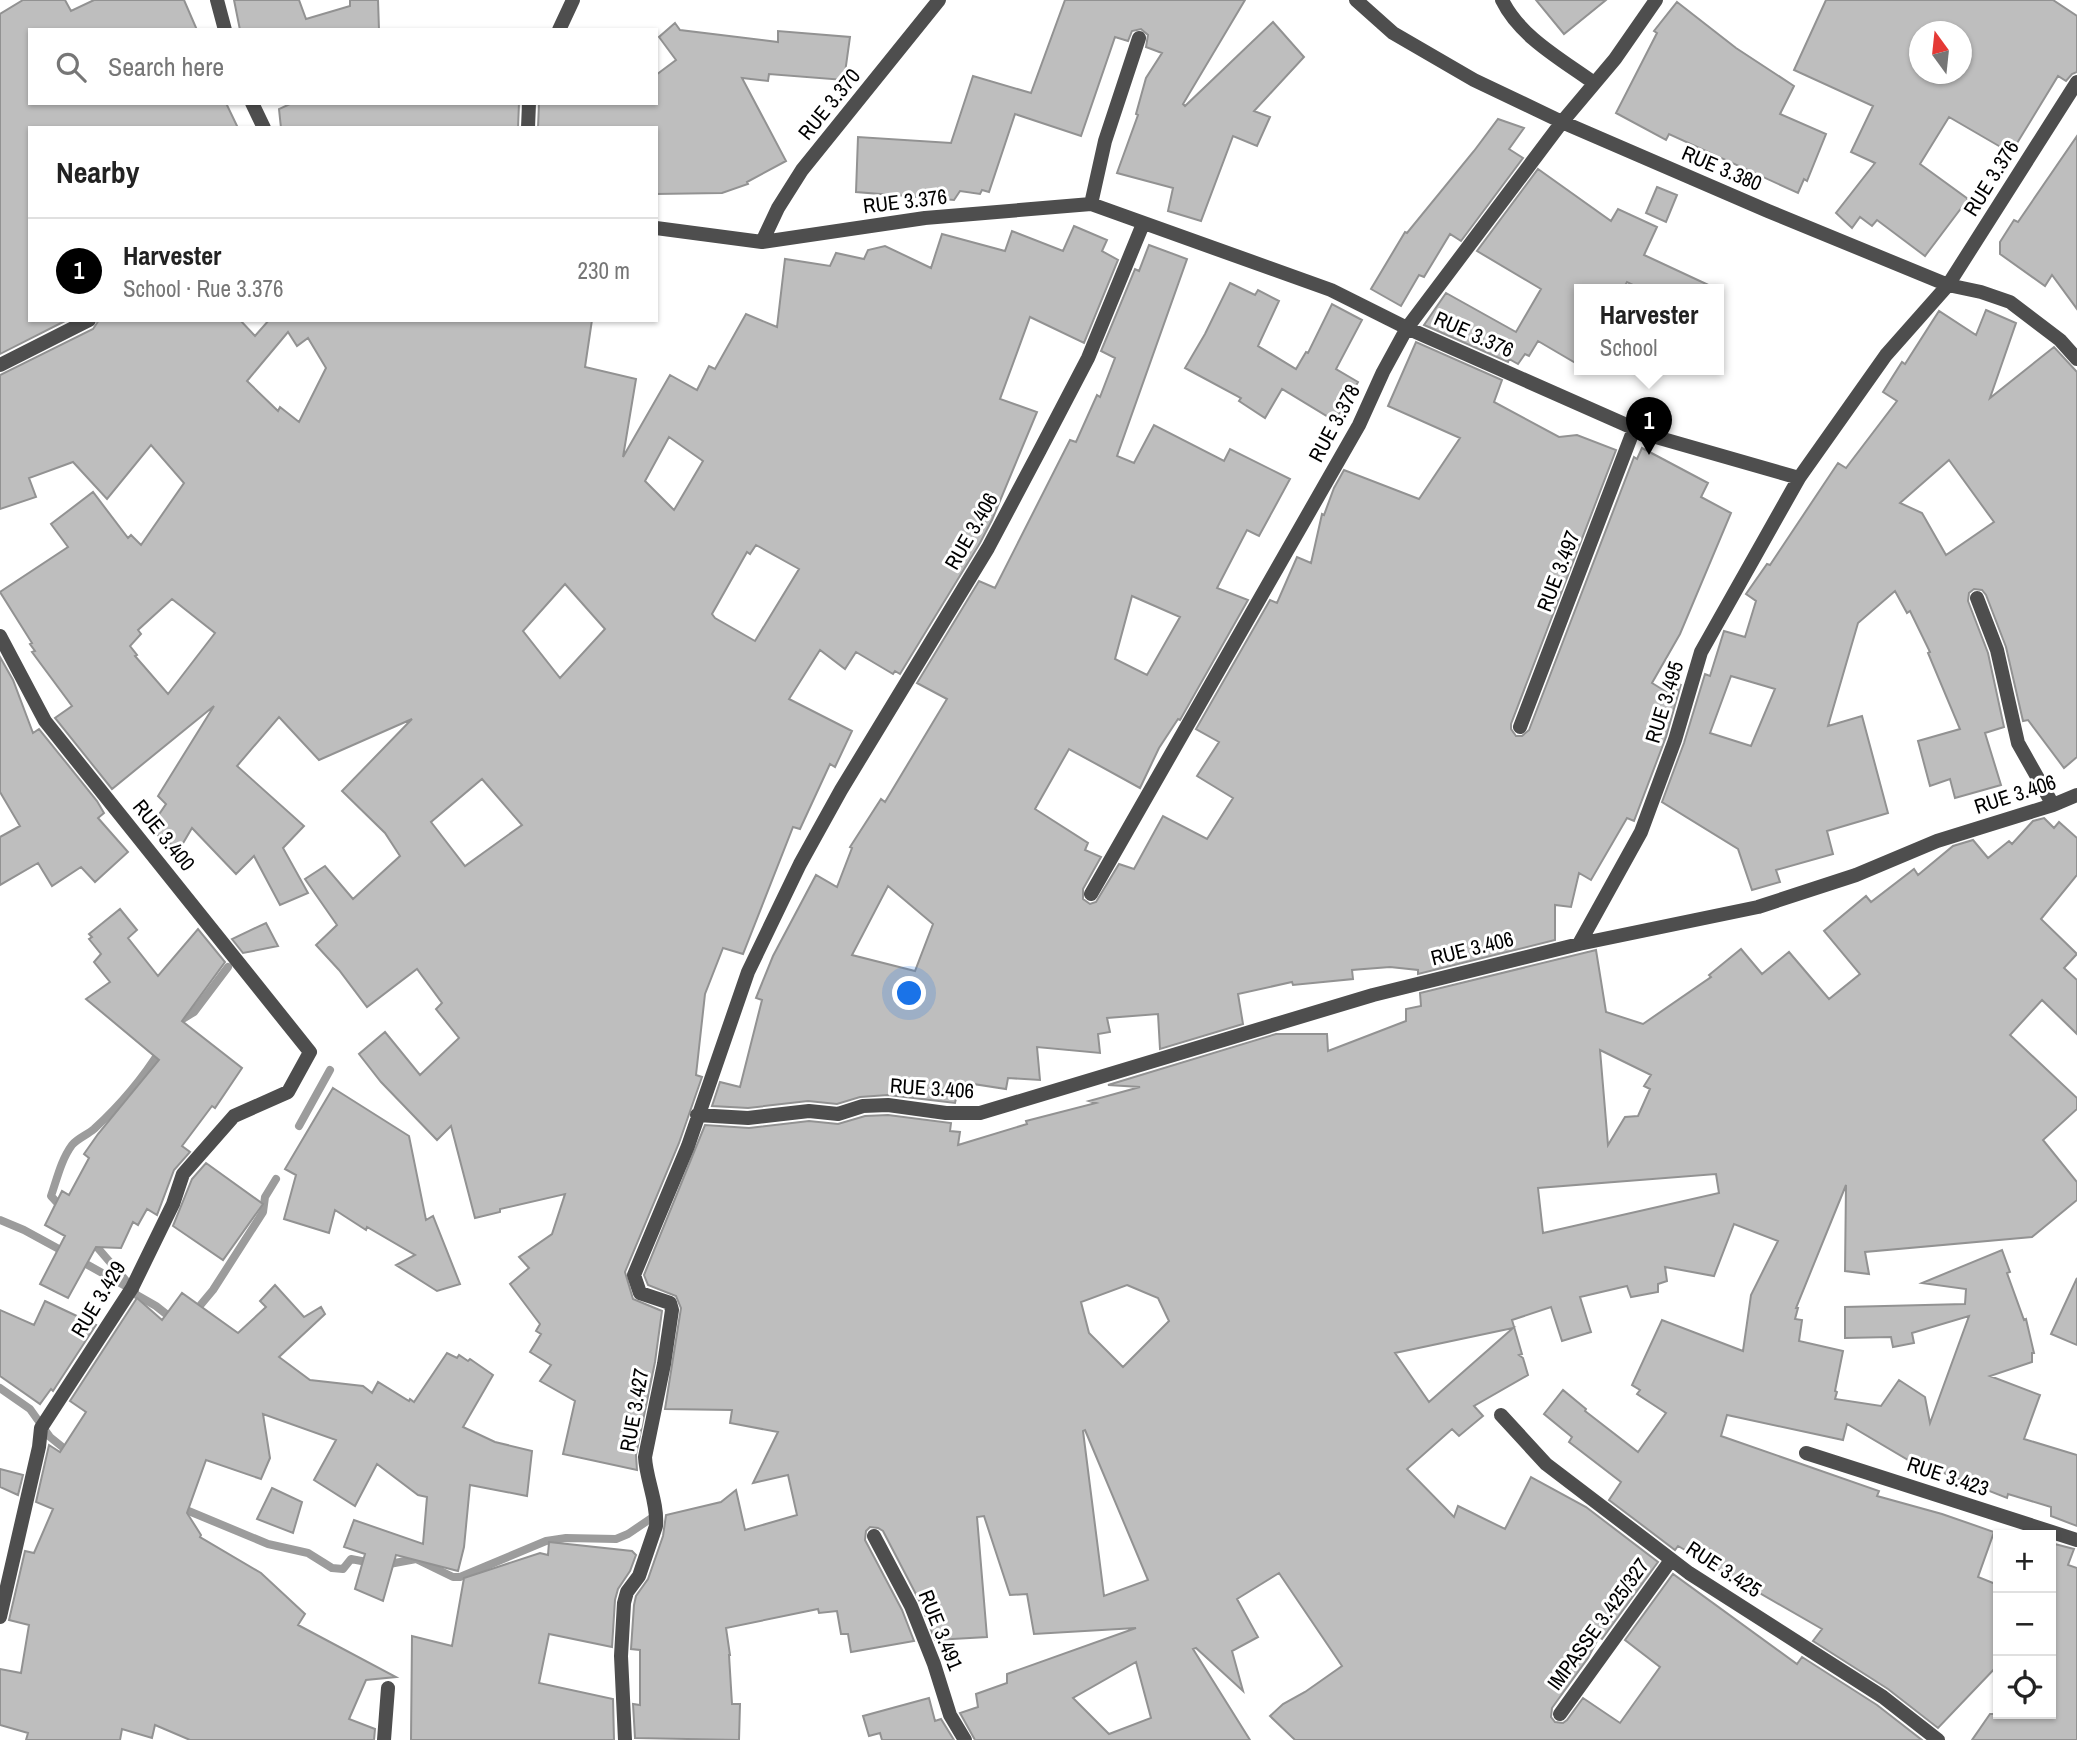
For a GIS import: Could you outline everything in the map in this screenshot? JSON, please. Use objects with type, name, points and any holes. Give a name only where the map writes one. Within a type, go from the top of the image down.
[{"type":"street","points":[[217,0],[224,28]]},
{"type":"street","points":[[560,28],[573,0]]},
{"type":"street","name":"RUE 3.370","points":[[762,242],[778,208],[802,170],[939,0]]},
{"type":"street","name":"RUE 3.380","points":[[1356,0],[1404,40],[1474,80],[1562,122],[1948,285],[2010,302],[2060,340],[2077,359]]},
{"type":"street","points":[[1502,0],[1508,13],[1529,35],[1594,83]]},
{"type":"street","name":"RUE 3.378","points":[[1091,894],[1359,425],[1383,372],[1408,328],[1562,122],[1615,59],[1656,0]]},
{"type":"street","points":[[1091,204],[1105,141],[1139,38]]},
{"type":"street","name":"RUE 3.376","points":[[658,228],[762,242],[925,218],[1091,204],[1331,290],[1408,328],[1649,435],[1799,478],[1886,355],[1948,285],[2077,82]]},
{"type":"street","points":[[253,105],[263,126]]},
{"type":"street","points":[[528,105],[528,126]]},
{"type":"street","name":"RUE 3.406","points":[[1143,224],[1088,358],[1034,463],[988,548],[841,790],[800,864],[748,972],[706,1099],[697,1115],[748,1118],[809,1111],[838,1114],[863,1107],[888,1105],[980,1113],[1373,995],[1579,944],[1758,907],[1856,875],[1937,841],[2077,795]]},
{"type":"street","points":[[0,365],[85,322]]},
{"type":"street","name":"RUE 3.497","points":[[1520,727],[1634,429]]},
{"type":"street","name":"RUE 3.495","points":[[1579,944],[1641,832],[1675,740],[1701,652],[1799,478]]},
{"type":"street","points":[[1977,598],[1997,650],[2018,743],[2053,805]]},
{"type":"street","name":"RUE 3.400","points":[[0,636],[45,720],[310,1052]]},
{"type":"street","name":"RUE 3.429","points":[[0,1617],[41,1428],[132,1288],[173,1204],[183,1174],[234,1116],[288,1092],[310,1052]]},
{"type":"street","name":"RUE 3.427","points":[[625,1740],[621,1656],[624,1603],[627,1592],[639,1576],[656,1526],[657,1517],[645,1470],[645,1457],[664,1364],[671,1310],[670,1303],[640,1293],[634,1275],[688,1146],[697,1115]]},
{"type":"street","name":"RUE 3.425","points":[[1501,1415],[1546,1464],[1671,1560],[1883,1697],[1938,1740]]},
{"type":"street","name":"RUE 3.423","points":[[1806,1453],[2077,1540]]},
{"type":"street","name":"RUE 3.491","points":[[874,1536],[911,1606],[934,1664],[950,1715],[965,1740]]},
{"type":"street","name":"IMPASSE 3.425/327","points":[[1560,1714],[1671,1560]]},
{"type":"street","points":[[384,1740],[388,1688]]},
{"type":"building","points":[[23,0],[65,0],[71,11],[94,0],[184,0],[196,28],[28,28],[28,105],[227,105],[237,126],[28,126],[28,322],[63,322],[0,354],[0,14]]},
{"type":"building","points":[[234,0],[299,0],[306,19],[350,6],[350,0],[378,0],[379,28],[240,28]]},
{"type":"building","points":[[1065,0],[1245,0],[1183,104],[1185,106],[1273,22],[1304,57],[1254,111],[1270,117],[1257,146],[1233,136],[1201,221],[1168,211],[1173,188],[1117,173],[1138,115],[1136,114],[1146,78],[1162,53],[1146,47],[1148,35],[1141,29],[1132,31],[1128,41],[1115,37],[1081,136],[1015,114],[989,192],[982,190],[980,194],[960,191],[954,200],[856,192],[858,137],[951,143],[973,76],[1031,93]]},
{"type":"building","points":[[1536,0],[1606,0],[1564,34]]},
{"type":"building","points":[[1826,0],[2053,0],[2077,16],[2077,72],[2066,81],[2058,76],[2011,153],[1949,117],[1920,164],[1968,199],[1925,256],[1877,220],[1872,226],[1860,217],[1852,228],[1836,213],[1875,163],[1851,152],[1873,106],[1794,70]]},
{"type":"building","points":[[1677,2],[1736,48],[1794,86],[1780,114],[1826,134],[1807,181],[1804,179],[1798,193],[1669,134],[1666,140],[1616,113],[1657,33],[1654,31]]},
{"type":"building","points":[[675,23],[680,30],[778,42],[778,31],[850,37],[844,80],[769,74],[768,81],[742,78],[786,161],[747,182],[748,184],[722,193],[658,194],[658,126],[538,126],[539,105],[658,105],[658,74],[676,60],[659,37]]},
{"type":"building","points":[[288,105],[519,105],[518,126],[281,126],[279,109]]},
{"type":"building","points":[[1498,119],[1524,128],[1509,149],[1523,158],[1461,241],[1450,234],[1424,277],[1419,275],[1401,306],[1371,289],[1405,232],[1407,233]]},
{"type":"building","points":[[2077,136],[2077,309],[2052,275],[2045,286],[2000,254],[2000,242],[2014,220],[2018,222]]},
{"type":"building","points":[[1538,169],[1611,221],[1618,209],[1657,227],[1644,255],[1706,284],[1574,284],[1574,362],[1538,341],[1529,356],[1525,354],[1518,364],[1424,325],[1446,293],[1516,332],[1541,289],[1477,251]]},
{"type":"building","points":[[1657,187],[1677,195],[1666,222],[1646,213]]},
{"type":"building","points":[[1074,226],[1107,240],[1102,251],[1118,260],[1084,343],[1030,317],[1000,399],[1037,412],[980,543],[900,674],[895,671],[893,674],[856,652],[845,669],[820,650],[789,699],[852,731],[835,767],[830,764],[800,829],[793,827],[743,954],[723,948],[705,994],[696,1075],[702,1077],[679,1143],[625,1272],[633,1299],[662,1311],[655,1362],[636,1455],[637,1470],[563,1454],[575,1401],[540,1381],[551,1365],[530,1352],[541,1334],[536,1331],[540,1324],[510,1284],[529,1268],[519,1257],[552,1234],[565,1194],[500,1209],[500,1212],[475,1218],[451,1126],[437,1140],[381,1082],[359,1054],[385,1032],[420,1075],[459,1038],[436,1009],[442,1003],[417,969],[367,1007],[316,945],[337,925],[305,879],[325,866],[353,899],[400,856],[385,833],[342,791],[412,719],[319,760],[279,717],[237,766],[304,826],[283,848],[308,893],[280,905],[254,856],[236,874],[192,828],[179,850],[149,829],[166,804],[158,796],[214,706],[112,789],[55,718],[72,706],[32,652],[35,651],[30,644],[32,643],[0,592],[68,547],[51,524],[93,492],[128,538],[131,535],[141,545],[184,483],[151,445],[107,499],[73,462],[29,478],[36,497],[0,509],[0,375],[93,329],[98,322],[242,322],[255,336],[267,322],[592,322],[585,367],[636,379],[623,457],[670,375],[697,390],[709,366],[715,369],[746,314],[777,327],[785,259],[830,266],[836,253],[864,259],[868,250],[885,246],[931,268],[942,234],[1005,251],[1012,231],[1063,251]],"holes":[[[288,332],[297,346],[308,338],[326,368],[299,422],[280,407],[278,411],[247,381]],[[669,437],[703,461],[674,510],[645,481]],[[756,545],[799,569],[755,641],[712,614],[747,552],[750,554]],[[565,584],[605,629],[560,678],[523,631]],[[172,599],[215,633],[168,694],[135,656],[137,655],[130,646],[141,634],[138,630]],[[482,779],[522,825],[465,866],[431,822]]]},
{"type":"building","points":[[1149,245],[1187,259],[1117,456],[1134,463],[1154,425],[1224,461],[1230,449],[1290,479],[1259,536],[1247,530],[1217,588],[1248,600],[1180,720],[1178,719],[1159,748],[1140,788],[1069,749],[1035,809],[1088,843],[1085,850],[1101,857],[1083,889],[1083,899],[1090,904],[1096,902],[1119,864],[1134,869],[1163,816],[1207,839],[1233,798],[1197,776],[1219,742],[1196,729],[1270,600],[1277,603],[1297,557],[1311,563],[1322,514],[1324,515],[1344,470],[1419,499],[1460,438],[1388,406],[1416,342],[1502,380],[1494,402],[1559,437],[1577,435],[1616,450],[1511,724],[1516,736],[1522,736],[1529,730],[1634,457],[1637,459],[1642,448],[1708,483],[1701,497],[1731,513],[1680,634],[1652,683],[1673,696],[1681,684],[1666,737],[1634,821],[1627,818],[1591,880],[1579,873],[1571,907],[1555,905],[1555,940],[1418,974],[1418,970],[1390,967],[1352,970],[1353,979],[1293,985],[1292,982],[1238,994],[1243,1024],[1160,1049],[1158,1014],[1107,1018],[1110,1032],[1098,1034],[1100,1053],[1037,1047],[1040,1080],[1008,1078],[1006,1089],[960,1082],[955,1103],[888,1095],[860,1097],[837,1104],[808,1101],[748,1108],[712,1106],[720,1082],[740,1087],[762,1000],[756,998],[773,956],[816,875],[837,887],[852,848],[850,847],[881,799],[885,802],[947,699],[917,683],[979,581],[995,588],[1070,440],[1076,442],[1097,395],[1100,397],[1115,358],[1101,351],[1135,269],[1139,271]],"holes":[[[1132,596],[1180,617],[1147,675],[1115,659]],[[888,886],[933,924],[915,971],[852,955]]]},
{"type":"building","points":[[1230,283],[1255,295],[1258,290],[1279,301],[1258,346],[1296,369],[1306,352],[1308,353],[1332,304],[1362,320],[1336,369],[1358,382],[1335,421],[1282,389],[1265,418],[1239,401],[1241,398],[1185,368]]},
{"type":"building","points":[[1986,310],[2016,323],[1990,398],[2054,347],[2077,372],[2077,757],[2064,768],[2028,720],[2023,721],[2006,647],[1986,595],[1982,590],[1974,589],[1969,593],[1968,601],[1988,653],[2004,727],[1985,733],[2001,785],[1955,798],[1950,779],[1930,786],[1918,741],[1960,729],[1928,653],[1930,652],[1910,611],[1907,613],[1895,591],[1858,623],[1828,726],[1862,716],[1888,813],[1827,831],[1833,854],[1776,870],[1780,882],[1752,890],[1738,849],[1662,802],[1705,674],[1710,676],[1724,631],[1745,637],[1756,601],[1746,594],[1767,564],[1770,565],[1838,463],[1846,468],[1897,401],[1883,392],[1902,362],[1905,364],[1939,311],[1976,335]],"holes":[[[1949,460],[1994,522],[1946,555],[1922,513],[1900,503]],[[1731,676],[1775,689],[1751,746],[1710,733]]]},
{"type":"building","points":[[0,657],[13,680],[33,733],[39,729],[97,801],[104,813],[98,818],[128,852],[95,882],[81,867],[52,886],[38,863],[0,885],[0,837],[20,826],[0,792]]},
{"type":"building","points":[[2044,818],[2054,828],[2059,822],[2077,838],[2077,875],[2041,919],[2077,954],[2064,968],[2077,980],[2077,1034],[2042,1000],[2010,1035],[2077,1098],[2077,1109],[2043,1140],[2077,1182],[2077,1200],[2032,1237],[1865,1252],[1869,1274],[1845,1271],[1846,1185],[1796,1308],[1795,1319],[1802,1320],[1799,1341],[1843,1351],[1835,1399],[1881,1406],[1899,1380],[1925,1397],[1930,1423],[1969,1316],[1912,1333],[1914,1343],[1893,1347],[1891,1337],[1845,1338],[1845,1307],[1965,1304],[1966,1289],[1922,1283],[2002,1250],[2010,1272],[2007,1273],[2024,1320],[2026,1319],[2034,1353],[2032,1362],[1990,1376],[2040,1395],[2024,1439],[2077,1455],[2077,1526],[2051,1516],[2051,1507],[2008,1494],[2007,1498],[1916,1462],[1915,1464],[1847,1424],[1843,1440],[1727,1415],[1721,1436],[1879,1491],[1877,1496],[1993,1532],[1978,1577],[1993,1583],[1993,1670],[1938,1728],[1888,1689],[1813,1641],[1822,1629],[1678,1546],[1675,1550],[1609,1500],[1621,1482],[1569,1442],[1572,1437],[1544,1414],[1563,1390],[1586,1409],[1585,1411],[1638,1452],[1666,1413],[1637,1394],[1640,1390],[1632,1385],[1662,1320],[1743,1351],[1751,1295],[1778,1241],[1734,1224],[1714,1276],[1665,1267],[1667,1281],[1658,1284],[1658,1292],[1631,1297],[1627,1286],[1580,1297],[1591,1332],[1562,1341],[1551,1307],[1512,1320],[1522,1354],[1519,1355],[1523,1358],[1528,1375],[1474,1406],[1483,1416],[1459,1436],[1452,1429],[1407,1469],[1454,1517],[1458,1506],[1505,1529],[1531,1477],[1586,1507],[1658,1562],[1602,1639],[1599,1637],[1588,1658],[1552,1708],[1551,1717],[1555,1722],[1563,1723],[1567,1720],[1583,1698],[1620,1723],[1660,1667],[1625,1640],[1673,1574],[1797,1664],[1802,1657],[1877,1705],[1922,1740],[1295,1740],[1270,1716],[1283,1704],[1342,1666],[1279,1573],[1237,1599],[1258,1637],[1232,1651],[1243,1691],[1196,1648],[1193,1649],[1250,1740],[975,1740],[960,1713],[978,1707],[976,1694],[1007,1683],[1007,1674],[1136,1628],[1034,1634],[1027,1594],[1010,1595],[984,1516],[977,1517],[987,1637],[935,1640],[920,1602],[883,1531],[870,1527],[866,1531],[865,1540],[902,1610],[914,1641],[851,1652],[848,1634],[841,1634],[837,1611],[819,1613],[818,1609],[726,1628],[732,1704],[740,1704],[739,1740],[635,1738],[633,1704],[640,1705],[640,1650],[631,1649],[634,1605],[636,1596],[648,1579],[663,1536],[666,1515],[721,1502],[736,1490],[745,1530],[797,1515],[788,1475],[753,1483],[778,1432],[730,1423],[732,1410],[665,1409],[681,1308],[676,1296],[648,1285],[644,1275],[705,1125],[749,1128],[809,1121],[838,1124],[865,1116],[888,1115],[951,1123],[950,1131],[960,1132],[958,1145],[1027,1124],[1026,1121],[1096,1103],[1089,1101],[1140,1087],[1108,1085],[1276,1034],[1327,1034],[1328,1051],[1406,1021],[1406,1009],[1421,1006],[1420,993],[1596,950],[1606,1012],[1643,1024],[1711,977],[1709,975],[1741,949],[1762,974],[1789,952],[1829,999],[1860,974],[1824,931],[1866,896],[1871,902],[1914,869],[1918,875],[1953,846],[1973,840],[1988,858],[2009,841],[2012,844],[2033,821]],"holes":[[[1600,1050],[1651,1075],[1644,1086],[1650,1089],[1638,1116],[1625,1117],[1608,1145]],[[1716,1174],[1719,1193],[1543,1233],[1538,1188]],[[1127,1285],[1158,1298],[1169,1321],[1123,1367],[1089,1333],[1081,1302]],[[1513,1328],[1429,1402],[1395,1353]],[[1085,1430],[1148,1580],[1104,1596],[1083,1431]],[[1136,1662],[1151,1718],[1109,1734],[1073,1698]]]},
{"type":"building","points":[[120,909],[137,930],[128,938],[158,976],[198,929],[225,962],[182,1021],[242,1068],[215,1108],[212,1106],[182,1146],[190,1152],[174,1170],[157,1215],[147,1209],[138,1225],[133,1222],[121,1248],[96,1247],[68,1298],[40,1284],[65,1236],[45,1225],[62,1191],[69,1195],[89,1158],[84,1154],[159,1060],[86,999],[110,982],[94,962],[101,954],[89,939],[92,937],[89,934]]},
{"type":"building","points":[[266,923],[278,946],[243,953],[232,939]]},
{"type":"building","points":[[333,1088],[409,1136],[426,1220],[433,1216],[460,1284],[437,1291],[396,1265],[415,1255],[367,1227],[366,1230],[335,1210],[329,1233],[284,1219],[296,1175],[285,1169]]},
{"type":"building","points":[[206,1163],[263,1204],[223,1260],[173,1226],[192,1179]]},
{"type":"building","points":[[2077,1278],[2077,1345],[2051,1334]]},
{"type":"building","points":[[275,1285],[304,1317],[321,1307],[325,1314],[279,1357],[310,1380],[363,1386],[372,1393],[378,1382],[414,1402],[447,1353],[457,1358],[459,1355],[468,1361],[470,1359],[493,1375],[463,1427],[495,1442],[532,1451],[527,1496],[470,1485],[464,1547],[458,1571],[396,1555],[383,1601],[355,1589],[365,1554],[344,1547],[354,1520],[423,1544],[427,1497],[418,1495],[377,1464],[355,1506],[314,1480],[336,1440],[263,1414],[270,1458],[261,1479],[206,1460],[187,1513],[200,1537],[261,1573],[305,1614],[298,1625],[396,1677],[366,1680],[349,1719],[375,1729],[374,1740],[190,1740],[155,1725],[152,1738],[122,1729],[120,1740],[26,1740],[28,1733],[0,1725],[0,1669],[21,1673],[29,1625],[9,1620],[25,1551],[34,1553],[53,1509],[36,1502],[49,1445],[60,1452],[86,1412],[70,1401],[137,1298],[162,1320],[182,1293],[238,1333],[266,1307],[260,1301]]},
{"type":"building","points":[[45,1301],[96,1325],[53,1391],[51,1389],[40,1404],[0,1376],[0,1310],[34,1325]]},
{"type":"building","points":[[0,1469],[23,1475],[18,1495],[0,1487]]},
{"type":"building","points":[[272,1488],[302,1502],[293,1533],[257,1519]]},
{"type":"building","points":[[549,1542],[632,1551],[636,1555],[615,1600],[612,1647],[549,1634],[539,1683],[613,1699],[614,1740],[411,1740],[412,1636],[452,1646],[464,1578],[540,1553],[548,1555]]},
{"type":"building","points":[[2056,1544],[2074,1549],[2068,1565],[2077,1568],[2077,1740],[1972,1740],[1990,1714],[1993,1714],[1993,1719],[2056,1719]]},
{"type":"building","points":[[929,1698],[935,1721],[941,1719],[954,1740],[882,1740],[880,1733],[869,1736],[863,1716]]},
{"type":"waterway","points":[[176,1023],[194,1012],[228,967]]},
{"type":"waterway","points":[[63,1209],[51,1196],[68,1151],[121,1101],[161,1049]]},
{"type":"waterway","points":[[299,1126],[330,1070]]},
{"type":"waterway","points":[[193,1314],[213,1290],[263,1212],[265,1197],[276,1179]]},
{"type":"waterway","points":[[0,1220],[68,1254]]},
{"type":"waterway","points":[[90,1239],[135,1294],[175,1321]]},
{"type":"waterway","points":[[79,1260],[129,1288]]},
{"type":"waterway","points":[[0,1388],[30,1409],[50,1437],[71,1454]]},
{"type":"waterway","points":[[179,1507],[268,1544],[308,1553],[332,1568],[343,1569],[351,1559],[372,1563]]},
{"type":"waterway","points":[[384,1565],[416,1559],[453,1577],[460,1577],[546,1541],[566,1538],[616,1539],[653,1517]]},
{"type":"place","name":"Harvester","points":[[1649,455]]}]
